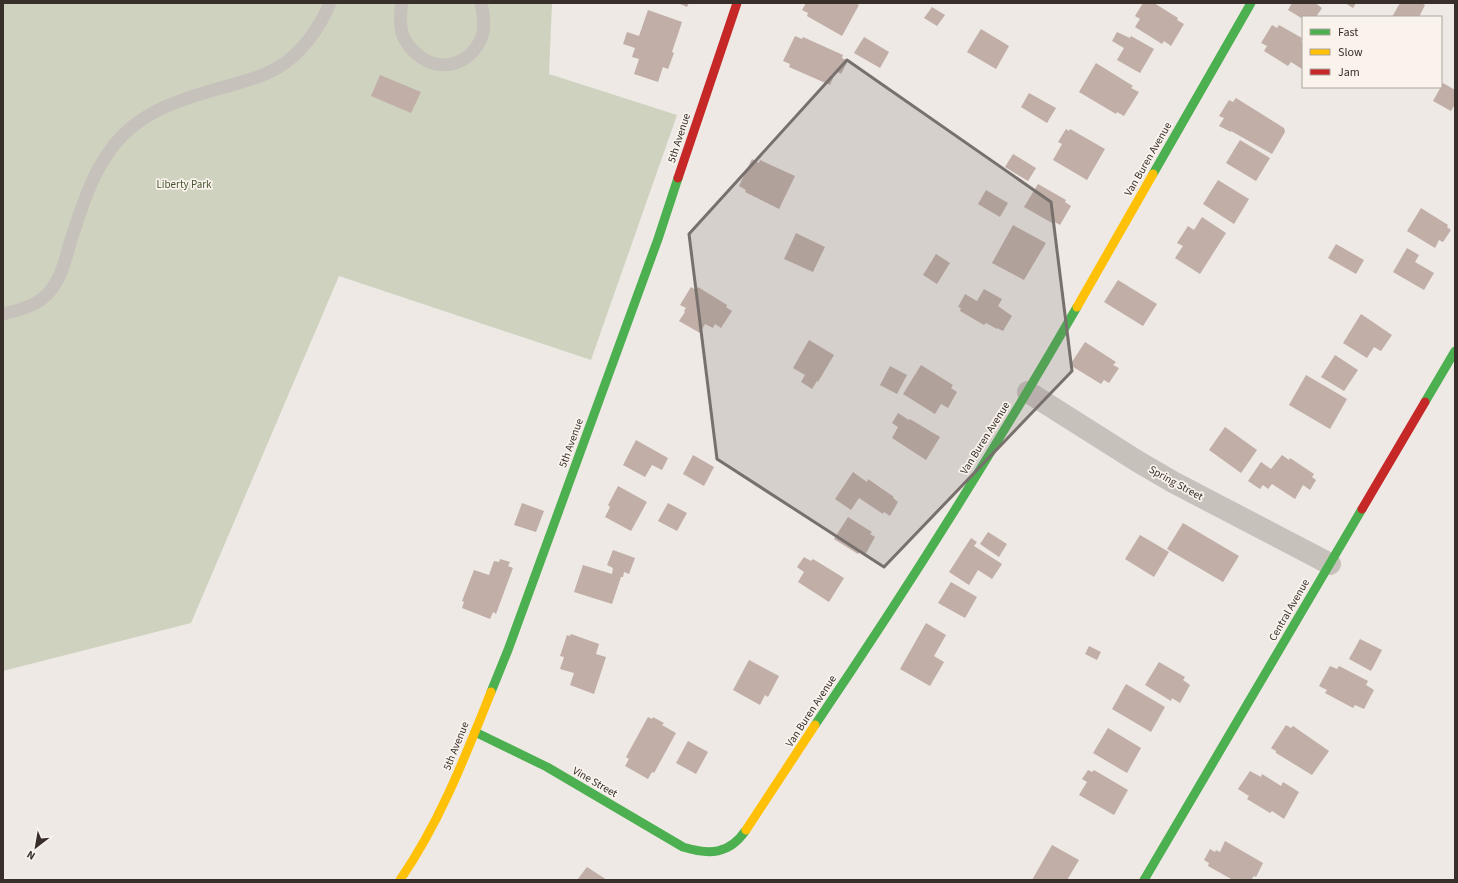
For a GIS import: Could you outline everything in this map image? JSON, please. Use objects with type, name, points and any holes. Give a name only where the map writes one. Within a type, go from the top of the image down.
[{"type":"street","name":"5th Avenue","points":[[400,880],[413,861],[434,824],[455,781],[508,650],[656,247],[737,3]]},
{"type":"street","name":"Van Buren Avenue","points":[[703,853],[716,853],[727,848],[742,837],[942,530],[1028,392],[1251,3]]},
{"type":"street","name":"Central Avenue","points":[[1144,880],[1455,351]]},
{"type":"street","name":"Spring Street","points":[[1028,392],[1173,482],[1330,564]]},
{"type":"street","name":"Vine Street","points":[[475,732],[547,767],[683,847],[703,853]]},
{"type":"lane","points":[[3,314],[25,308],[39,301],[51,291],[62,270],[77,221],[97,170],[109,151],[123,135],[139,121],[172,104],[257,77],[278,68],[307,42],[330,3]]},
{"type":"lane","points":[[402,3],[400,15],[402,34],[410,48],[422,58],[435,65],[450,65],[464,60],[476,48],[483,32],[481,3]]},
{"type":"highlighted area","points":[[847,60],[1051,202],[1072,371],[884,567],[717,459],[689,234]]},
{"type":"green space","name":"Liberty Park","points":[[3,3],[552,3],[549,74],[677,115],[591,360],[339,276],[191,623],[3,671]]},
{"type":"building","points":[[678,3],[689,3],[687,7]]},
{"type":"building","points":[[806,3],[855,3],[859,5],[842,36],[807,16],[808,13],[802,10]]},
{"type":"building","points":[[1143,3],[1154,3],[1178,18],[1177,20],[1184,24],[1171,46],[1164,41],[1162,44],[1135,27],[1140,19],[1135,16]]},
{"type":"building","points":[[1292,3],[1315,3],[1322,8],[1317,16],[1302,16],[1302,18],[1288,10]]},
{"type":"building","points":[[1345,3],[1356,3],[1353,8]]},
{"type":"building","points":[[1400,3],[1422,3],[1425,5],[1420,16],[1393,16]]},
{"type":"building","points":[[932,7],[945,15],[937,26],[924,18]]},
{"type":"building","points":[[648,10],[682,22],[668,69],[663,67],[658,82],[634,74],[639,59],[632,57],[635,48],[623,44],[627,32],[639,36]]},
{"type":"building","points":[[1272,25],[1277,28],[1279,25],[1302,38],[1302,69],[1291,62],[1288,66],[1264,51],[1267,46],[1261,43]]},
{"type":"building","points":[[981,29],[1009,46],[996,69],[967,52]]},
{"type":"building","points":[[1117,32],[1130,38],[1131,36],[1154,49],[1140,73],[1117,60],[1124,48],[1112,41]]},
{"type":"building","points":[[795,36],[802,39],[803,37],[843,55],[842,58],[848,61],[841,74],[836,71],[830,85],[789,67],[790,64],[783,61]]},
{"type":"building","points":[[864,37],[889,52],[880,68],[854,53]]},
{"type":"building","points":[[1096,63],[1133,86],[1131,88],[1139,92],[1124,116],[1117,112],[1116,114],[1079,92]]},
{"type":"building","points":[[380,75],[421,92],[411,113],[371,96]]},
{"type":"building","points":[[1443,83],[1455,90],[1455,104],[1451,111],[1433,101],[1440,88],[1442,88]]},
{"type":"building","points":[[1029,93],[1056,108],[1047,123],[1021,107]]},
{"type":"building","points":[[1236,98],[1284,128],[1285,132],[1272,154],[1219,126],[1224,118],[1219,116],[1229,100],[1233,102]]},
{"type":"building","points":[[1066,129],[1069,131],[1070,129],[1105,149],[1087,180],[1053,160],[1062,144],[1058,142]]},
{"type":"building","points":[[1240,140],[1270,158],[1256,181],[1226,163]]},
{"type":"building","points":[[1013,154],[1036,168],[1028,181],[1005,167]]},
{"type":"building","points":[[752,159],[759,163],[760,160],[795,176],[779,209],[745,192],[746,190],[739,186]]},
{"type":"building","points":[[1218,180],[1249,199],[1234,224],[1203,204]]},
{"type":"building","points":[[1038,184],[1066,200],[1065,202],[1071,206],[1060,225],[1053,221],[1052,223],[1024,207]]},
{"type":"building","points":[[986,190],[1008,203],[1000,217],[978,204]]},
{"type":"building","points":[[1421,208],[1448,225],[1447,227],[1451,230],[1443,242],[1439,240],[1435,248],[1407,231]]},
{"type":"building","points":[[1202,217],[1226,233],[1200,274],[1175,258],[1183,246],[1177,243],[1188,226],[1194,230]]},
{"type":"building","points":[[1013,225],[1046,243],[1024,280],[992,263]]},
{"type":"building","points":[[796,233],[825,247],[813,272],[784,259]]},
{"type":"building","points":[[1336,244],[1364,260],[1356,274],[1328,258]]},
{"type":"building","points":[[1407,248],[1419,255],[1415,262],[1434,273],[1424,290],[1393,272]]},
{"type":"building","points":[[936,254],[950,263],[937,284],[923,275]]},
{"type":"building","points":[[1118,280],[1157,304],[1143,326],[1104,302]]},
{"type":"building","points":[[691,287],[696,290],[698,287],[727,305],[726,307],[732,311],[721,328],[715,324],[713,328],[705,324],[700,333],[679,321],[686,308],[680,305]]},
{"type":"building","points":[[984,289],[1002,299],[998,306],[1012,316],[1003,331],[986,323],[984,325],[960,311],[961,308],[958,307],[965,294],[977,301]]},
{"type":"building","points":[[1361,314],[1392,335],[1381,351],[1374,347],[1367,358],[1343,343]]},
{"type":"building","points":[[809,340],[834,355],[818,382],[817,381],[812,389],[801,382],[805,375],[793,368]]},
{"type":"building","points":[[1085,342],[1116,362],[1113,365],[1119,368],[1109,383],[1104,380],[1101,384],[1070,365]]},
{"type":"building","points":[[1335,355],[1358,370],[1344,391],[1321,377]]},
{"type":"building","points":[[921,365],[953,385],[951,388],[957,392],[948,408],[941,404],[935,414],[903,394]]},
{"type":"building","points":[[890,366],[907,375],[897,394],[880,385]]},
{"type":"building","points":[[1306,375],[1347,399],[1330,429],[1289,405]]},
{"type":"building","points":[[898,413],[940,437],[926,460],[892,438],[898,427],[892,423]]},
{"type":"building","points":[[1225,427],[1257,450],[1241,473],[1209,450]]},
{"type":"building","points":[[636,440],[668,458],[662,470],[652,465],[645,477],[623,465]]},
{"type":"building","points":[[693,455],[714,467],[704,486],[683,474]]},
{"type":"building","points":[[1282,455],[1289,460],[1290,458],[1314,474],[1312,477],[1316,480],[1310,490],[1303,485],[1295,499],[1272,484],[1268,489],[1263,485],[1260,489],[1248,481],[1261,462],[1271,469]]},
{"type":"building","points":[[853,472],[867,482],[868,479],[894,497],[893,498],[898,502],[890,516],[884,512],[883,514],[859,498],[851,510],[835,499]]},
{"type":"building","points":[[618,486],[647,502],[631,531],[605,517],[610,507],[608,505]]},
{"type":"building","points":[[522,503],[544,511],[536,532],[514,525]]},
{"type":"building","points":[[668,503],[687,513],[677,531],[658,521]]},
{"type":"building","points":[[848,517],[872,532],[870,534],[875,537],[865,555],[860,551],[858,554],[834,539]]},
{"type":"building","points":[[1183,523],[1239,556],[1223,582],[1167,549]]},
{"type":"building","points":[[988,532],[1007,544],[999,557],[980,544]]},
{"type":"building","points":[[1140,535],[1169,552],[1154,577],[1125,559]]},
{"type":"building","points":[[971,538],[977,542],[974,546],[1002,564],[992,579],[978,570],[969,585],[949,572]]},
{"type":"building","points":[[613,550],[635,558],[629,574],[624,572],[623,577],[621,577],[612,604],[574,592],[583,565],[612,574],[613,568],[607,565]]},
{"type":"building","points":[[804,557],[811,561],[813,559],[844,578],[829,602],[798,582],[804,572],[797,567]]},
{"type":"building","points":[[500,559],[510,562],[508,566],[513,568],[496,614],[493,612],[490,619],[462,608],[464,602],[462,601],[474,570],[489,575],[494,561],[499,562]]},
{"type":"building","points":[[951,582],[977,597],[965,618],[938,603]]},
{"type":"building","points":[[926,623],[946,635],[934,656],[944,662],[930,686],[900,669]]},
{"type":"building","points":[[571,634],[599,644],[596,654],[606,657],[594,694],[570,685],[574,673],[560,669],[564,657],[560,656],[567,635],[570,636]]},
{"type":"building","points":[[1360,639],[1382,650],[1371,671],[1349,659]]},
{"type":"building","points":[[1089,646],[1101,652],[1097,660],[1085,654]]},
{"type":"building","points":[[749,660],[779,676],[768,697],[765,695],[760,705],[733,690]]},
{"type":"building","points":[[1159,662],[1185,677],[1183,680],[1190,685],[1180,703],[1172,698],[1171,701],[1145,685]]},
{"type":"building","points":[[1330,666],[1337,669],[1339,666],[1368,681],[1366,685],[1374,690],[1364,709],[1355,705],[1353,708],[1325,693],[1327,690],[1319,686]]},
{"type":"building","points":[[1126,684],[1165,707],[1151,732],[1112,709]]},
{"type":"building","points":[[648,717],[652,719],[653,717],[664,723],[662,725],[676,733],[654,773],[652,772],[648,779],[625,766],[629,759],[626,757]]},
{"type":"building","points":[[1286,725],[1291,728],[1293,726],[1329,751],[1312,775],[1276,753],[1276,751],[1271,748]]},
{"type":"building","points":[[1108,728],[1141,748],[1127,773],[1093,753]]},
{"type":"building","points":[[688,741],[708,752],[696,774],[676,763]]},
{"type":"building","points":[[1088,770],[1092,772],[1094,770],[1128,790],[1114,815],[1079,795],[1087,782],[1082,779]]},
{"type":"building","points":[[1250,771],[1261,777],[1262,774],[1281,786],[1283,782],[1299,792],[1284,819],[1272,811],[1270,813],[1247,799],[1249,796],[1238,789]]},
{"type":"building","points":[[1225,841],[1263,863],[1256,877],[1254,876],[1251,880],[1233,880],[1208,866],[1209,863],[1204,860],[1210,849],[1215,852],[1216,850],[1220,852]]},
{"type":"building","points":[[1052,845],[1079,860],[1067,880],[1032,880]]},
{"type":"building","points":[[587,867],[607,880],[577,880]]},
{"type":"traffic: fast","points":[[1153,174],[1251,3]]},
{"type":"traffic: fast","points":[[491,692],[508,650],[658,239],[678,178]]},
{"type":"traffic: fast","points":[[815,725],[950,518],[1077,307]]},
{"type":"traffic: fast","points":[[1425,402],[1455,351]]},
{"type":"traffic: fast","points":[[1144,880],[1362,509]]},
{"type":"traffic: fast","points":[[475,732],[547,767],[683,847],[692,850],[710,852],[718,851],[733,844],[746,830]]},
{"type":"traffic: slow","points":[[1077,307],[1153,174]]},
{"type":"traffic: slow","points":[[400,880],[440,812],[491,692]]},
{"type":"traffic: slow","points":[[746,830],[815,725]]},
{"type":"traffic: jam","points":[[678,178],[737,3]]},
{"type":"traffic: jam","points":[[1362,509],[1425,402]]}]
